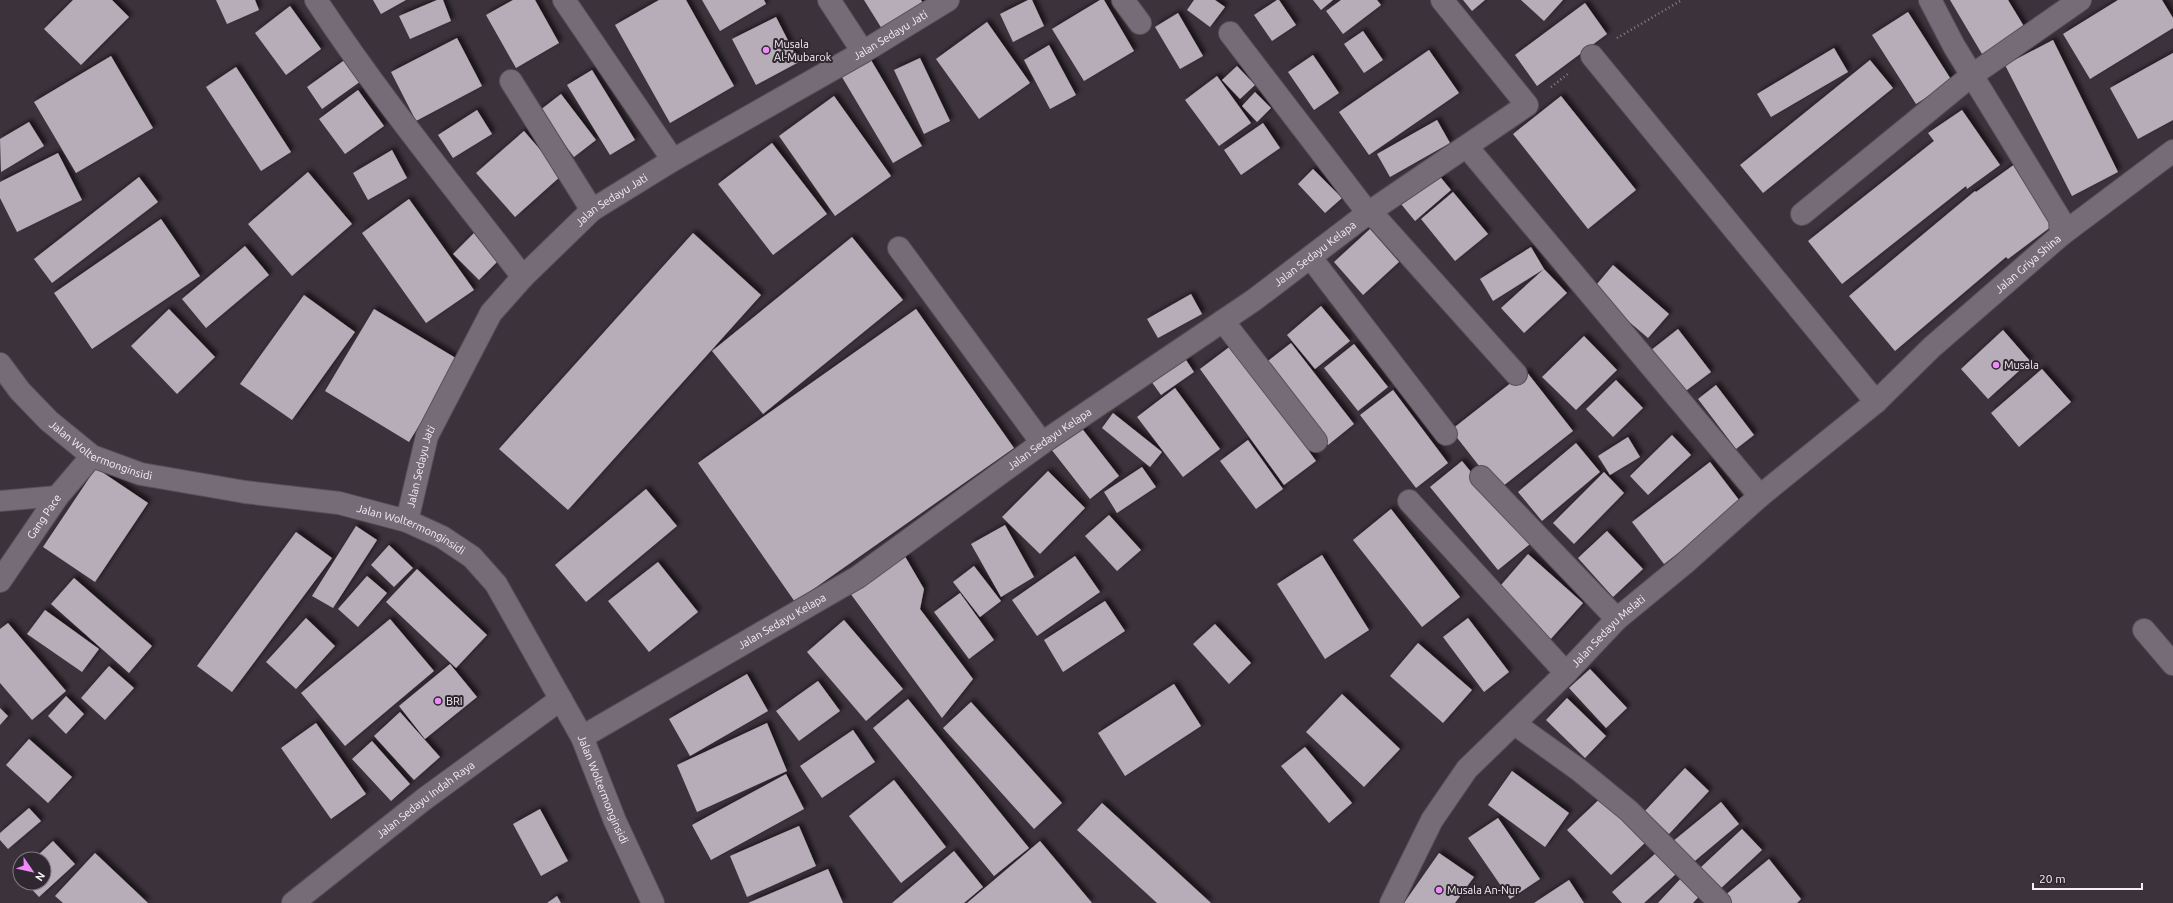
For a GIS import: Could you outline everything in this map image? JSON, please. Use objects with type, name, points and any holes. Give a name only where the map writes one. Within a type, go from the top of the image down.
[{"type":"street","points":[[316,0],[344,43],[523,277]]},
{"type":"street","points":[[564,0],[673,160]]},
{"type":"street","points":[[829,0],[863,52]]},
{"type":"street","name":"Jalan Sedayu Jati","points":[[407,521],[427,436],[491,313],[523,277],[592,210],[673,160],[863,52],[948,0]]},
{"type":"street","points":[[1123,0],[1140,23]]},
{"type":"street","name":"Jalan Sedayu Kelapa","points":[[582,737],[858,577],[1042,443],[1223,321],[1311,258],[1368,213],[1527,105],[1442,0]]},
{"type":"street","points":[[1802,214],[1971,76],[2080,0]]},
{"type":"street","name":"Jalan Griya Shina","points":[[1876,402],[1932,347],[2061,235],[2060,219],[2055,210],[1971,76],[1931,3]]},
{"type":"street","points":[[1230,32],[1368,213],[1378,220],[1516,374]]},
{"type":"street","points":[[1592,56],[1876,402]]},
{"type":"street","points":[[511,81],[592,210]]},
{"type":"street","points":[[1466,147],[1760,496]]},
{"type":"street","points":[[2061,235],[2173,151]]},
{"type":"street","points":[[899,248],[1042,443]]},
{"type":"street","points":[[1311,258],[1446,434]]},
{"type":"street","points":[[1223,321],[1316,440]]},
{"type":"street","name":"Jalan Woltermonginsidi","points":[[0,364],[20,391],[49,422],[92,456],[141,474],[246,492],[339,503],[407,521],[442,537],[472,557],[496,584],[582,737],[615,821],[653,903]]},
{"type":"street","name":"Jalan Sedayu Melati","points":[[1391,903],[1432,820],[1449,793],[1467,769],[1566,673],[1617,619],[1685,563],[1760,496],[1876,402]]},
{"type":"street","name":"Gang Pace","points":[[0,581],[58,496],[92,456]]},
{"type":"street","points":[[1481,477],[1617,619]]},
{"type":"street","points":[[1409,501],[1566,673]]},
{"type":"street","points":[[2144,630],[2173,664]]},
{"type":"street","name":"Jalan Sedayu Indah Raya","points":[[293,903],[422,800],[561,699]]},
{"type":"street","points":[[1515,724],[1579,770],[1629,811],[1720,903]]},
{"type":"lane","points":[[0,500],[58,496]]},
{"type":"building","points":[[73,0],[112,0],[129,17],[81,65],[44,29]]},
{"type":"building","points":[[216,0],[255,0],[259,10],[227,24]]},
{"type":"building","points":[[373,0],[406,0],[381,14]]},
{"type":"building","points":[[437,0],[443,0],[451,21],[410,39],[399,16]]},
{"type":"building","points":[[513,0],[535,0],[559,43],[516,68],[486,15]]},
{"type":"building","points":[[659,0],[686,0],[734,86],[670,123],[615,25]]},
{"type":"building","points":[[702,0],[764,0],[766,4],[720,31]]},
{"type":"building","points":[[864,0],[921,0],[928,11],[887,37]]},
{"type":"building","points":[[1028,0],[1032,0],[1044,26],[1013,42],[1000,14]]},
{"type":"building","points":[[1100,0],[1104,0],[1134,51],[1084,81],[1052,29]]},
{"type":"building","points":[[1194,0],[1215,0],[1225,7],[1210,27],[1187,10]]},
{"type":"building","points":[[1279,0],[1296,25],[1272,41],[1254,15]]},
{"type":"building","points":[[1313,0],[1333,0],[1321,10]]},
{"type":"building","points":[[1341,0],[1377,0],[1381,5],[1343,34],[1326,11]]},
{"type":"building","points":[[1463,0],[1485,0],[1472,11]]},
{"type":"building","points":[[1521,0],[1563,0],[1544,21]]},
{"type":"building","points":[[1950,0],[2008,0],[2025,28],[1982,54]]},
{"type":"building","points":[[2118,0],[2162,0],[2173,18],[2173,28],[2090,79],[2063,34]]},
{"type":"building","points":[[1585,3],[1607,34],[1537,86],[1515,55]]},
{"type":"building","points":[[290,6],[321,49],[286,75],[255,33]]},
{"type":"building","points":[[1908,12],[1952,81],[1916,104],[1872,35]]},
{"type":"building","points":[[1178,13],[1203,56],[1180,69],[1155,27]]},
{"type":"building","name":"Musala Al-Mubarok","points":[[776,17],[799,62],[756,85],[732,39]]},
{"type":"building","points":[[987,22],[1030,83],[979,119],[936,59]]},
{"type":"building","points":[[1363,31],[1383,60],[1364,73],[1344,44]]},
{"type":"building","points":[[457,38],[482,86],[416,121],[391,72]]},
{"type":"building","points":[[2053,40],[2118,172],[2072,196],[2005,65]]},
{"type":"building","points":[[1049,45],[1076,95],[1050,109],[1024,60]]},
{"type":"building","points":[[1834,48],[1848,72],[1771,117],[1757,94]]},
{"type":"building","points":[[1429,50],[1459,93],[1369,155],[1339,112]]},
{"type":"building","points":[[2173,53],[2173,120],[2138,139],[2110,88]]},
{"type":"building","points":[[868,55],[922,146],[893,163],[839,72]]},
{"type":"building","points":[[1313,55],[1339,93],[1314,110],[1288,72]]},
{"type":"building","points":[[111,56],[153,128],[76,173],[34,102]]},
{"type":"building","points":[[920,58],[950,121],[924,134],[894,70]]},
{"type":"building","points":[[346,59],[361,81],[322,109],[307,87]]},
{"type":"building","points":[[1870,60],[1893,88],[1763,193],[1740,165]]},
{"type":"building","points":[[1237,66],[1255,85],[1240,99],[1222,80]]},
{"type":"building","points":[[236,67],[291,152],[261,171],[206,87]]},
{"type":"building","points":[[592,70],[635,140],[610,155],[567,85]]},
{"type":"building","points":[[1217,76],[1251,123],[1219,146],[1185,100]]},
{"type":"building","points":[[358,90],[384,126],[345,154],[319,119]]},
{"type":"building","points":[[1255,92],[1271,108],[1257,122],[1242,106]]},
{"type":"building","points":[[561,94],[596,140],[574,157],[539,111]]},
{"type":"building","points":[[834,96],[891,176],[835,216],[779,136]]},
{"type":"building","points":[[1561,96],[1636,190],[1588,229],[1513,134]]},
{"type":"building","points":[[477,110],[492,134],[453,158],[438,135]]},
{"type":"building","points":[[1962,110],[2000,165],[1967,189],[1966,186],[1842,284],[1808,241],[1934,141],[1928,133]]},
{"type":"building","points":[[1437,120],[1450,143],[1390,177],[1377,154]]},
{"type":"building","points":[[29,122],[44,146],[1,172],[0,139]]},
{"type":"building","points":[[1263,123],[1280,148],[1241,175],[1224,150]]},
{"type":"building","points":[[524,131],[562,175],[515,217],[476,173]]},
{"type":"building","points":[[772,143],[827,214],[773,255],[718,184]]},
{"type":"building","points":[[392,150],[407,178],[368,200],[353,173]]},
{"type":"building","points":[[58,153],[82,200],[17,232],[0,198],[0,182]]},
{"type":"building","points":[[2015,164],[2056,223],[2008,259],[2006,257],[1895,351],[1849,296],[1975,191],[1976,192]]},
{"type":"building","points":[[1313,169],[1342,198],[1325,213],[1298,184]]},
{"type":"building","points":[[308,172],[352,224],[292,276],[248,224]]},
{"type":"building","points":[[1437,173],[1451,190],[1415,221],[1401,204]]},
{"type":"building","points":[[139,177],[158,202],[52,283],[34,259]]},
{"type":"building","points":[[1453,192],[1488,234],[1455,261],[1421,219]]},
{"type":"building","points":[[409,199],[474,290],[426,323],[362,233]]},
{"type":"building","points":[[161,219],[200,276],[92,349],[54,293]]},
{"type":"building","points":[[1370,229],[1399,262],[1363,295],[1334,262]]},
{"type":"building","points":[[474,233],[499,260],[479,280],[453,254]]},
{"type":"building","points":[[693,233],[761,295],[568,510],[499,449]]},
{"type":"building","points":[[852,237],[903,300],[763,414],[712,351]]},
{"type":"building","points":[[245,246],[269,275],[206,328],[182,299]]},
{"type":"building","points":[[1531,247],[1544,269],[1493,301],[1480,279]]},
{"type":"building","points":[[1613,265],[1669,314],[1648,338],[1592,290]]},
{"type":"building","points":[[1544,269],[1567,293],[1524,333],[1501,308]]},
{"type":"building","points":[[1191,294],[1202,314],[1158,338],[1147,319]]},
{"type":"building","points":[[304,295],[355,332],[292,420],[240,384]]},
{"type":"building","points":[[1321,306],[1350,341],[1315,369],[1287,335]]},
{"type":"building","points":[[169,309],[215,357],[177,394],[131,346]]},
{"type":"building","points":[[374,309],[459,360],[409,442],[325,391]]},
{"type":"building","points":[[916,309],[1014,448],[795,602],[698,463]]},
{"type":"building","points":[[1678,329],[1711,372],[1683,393],[1650,351]]},
{"type":"building","name":"Musala","points":[[2003,330],[2030,361],[1988,399],[1961,369]]},
{"type":"building","points":[[1584,336],[1617,370],[1576,410],[1542,377]]},
{"type":"building","points":[[1291,343],[1354,424],[1328,445],[1264,364]]},
{"type":"building","points":[[1354,344],[1388,387],[1358,411],[1324,368]]},
{"type":"building","points":[[1232,345],[1316,461],[1284,485],[1200,369]]},
{"type":"building","points":[[1184,357],[1194,372],[1161,395],[1151,381]]},
{"type":"building","points":[[2042,369],[2071,402],[2019,447],[1991,413]]},
{"type":"building","points":[[1526,371],[1573,431],[1498,490],[1451,430]]},
{"type":"building","points":[[1616,380],[1643,408],[1613,437],[1586,409]]},
{"type":"building","points":[[1716,385],[1754,435],[1736,449],[1698,399]]},
{"type":"building","points":[[1175,388],[1220,449],[1183,477],[1137,417]]},
{"type":"building","points":[[1393,390],[1448,463],[1416,488],[1360,415]]},
{"type":"building","points":[[1113,413],[1162,452],[1150,467],[1102,428]]},
{"type":"building","points":[[1080,426],[1119,476],[1090,499],[1051,449]]},
{"type":"building","points":[[1672,435],[1691,455],[1648,495],[1630,476]]},
{"type":"building","points":[[1628,437],[1640,457],[1610,475],[1598,456]]},
{"type":"building","points":[[1248,440],[1283,489],[1256,509],[1220,461]]},
{"type":"building","points":[[1576,443],[1600,472],[1542,521],[1518,492]]},
{"type":"building","points":[[1462,461],[1530,544],[1498,570],[1430,487]]},
{"type":"building","points":[[1710,462],[1742,504],[1664,564],[1632,522]]},
{"type":"building","points":[[1142,467],[1156,487],[1117,513],[1104,492]]},
{"type":"building","points":[[96,468],[148,503],[95,582],[43,547]]},
{"type":"building","points":[[1048,471],[1085,508],[1040,554],[1002,517]]},
{"type":"building","points":[[1604,472],[1624,493],[1574,544],[1553,523]]},
{"type":"building","points":[[646,489],[677,526],[586,602],[555,565]]},
{"type":"building","points":[[1391,509],[1460,597],[1422,627],[1353,540]]},
{"type":"building","points":[[1109,515],[1141,550],[1117,571],[1085,536]]},
{"type":"building","points":[[1005,525],[1034,577],[1001,597],[971,544]]},
{"type":"building","points":[[356,526],[377,540],[333,608],[312,596]]},
{"type":"building","points":[[1607,531],[1643,569],[1613,597],[1578,558]]},
{"type":"building","points":[[296,532],[332,558],[232,692],[197,666]]},
{"type":"building","points":[[389,545],[413,568],[394,587],[371,565]]},
{"type":"building","points":[[903,553],[924,589],[920,609],[973,679],[942,718],[850,593]]},
{"type":"building","points":[[1528,554],[1583,603],[1549,641],[1495,592]]},
{"type":"building","points":[[1322,555],[1369,630],[1325,659],[1277,584]]},
{"type":"building","points":[[1075,556],[1100,592],[1037,636],[1012,600]]},
{"type":"building","points":[[658,562],[698,612],[649,652],[608,601]]},
{"type":"building","points":[[974,566],[1001,601],[980,617],[953,582]]},
{"type":"building","points":[[417,569],[487,635],[456,668],[386,602]]},
{"type":"building","points":[[367,576],[387,593],[358,627],[338,609]]},
{"type":"building","points":[[74,578],[152,646],[129,673],[51,604]]},
{"type":"building","points":[[960,593],[994,640],[969,659],[934,612]]},
{"type":"building","points":[[1105,601],[1125,631],[1063,672],[1044,640]]},
{"type":"building","points":[[45,610],[99,649],[82,672],[27,634]]},
{"type":"building","points":[[306,618],[335,646],[296,689],[266,662]]},
{"type":"building","points":[[1468,618],[1509,672],[1484,692],[1443,637]]},
{"type":"building","points":[[390,619],[434,671],[345,746],[301,693]]},
{"type":"building","points":[[844,620],[903,689],[866,721],[807,652]]},
{"type":"building","points":[[8,623],[66,691],[32,720],[0,683],[0,629]]},
{"type":"building","points":[[1215,624],[1251,663],[1229,684],[1193,644]]},
{"type":"building","points":[[1418,643],[1472,690],[1443,723],[1390,676]]},
{"type":"building","name":"BRI","points":[[450,664],[477,697],[425,739],[399,706]]},
{"type":"building","points":[[109,666],[134,688],[105,720],[81,698]]},
{"type":"building","points":[[1590,669],[1627,708],[1606,728],[1569,688]]},
{"type":"building","points":[[747,674],[768,711],[690,756],[669,719]]},
{"type":"building","points":[[818,681],[840,711],[799,741],[776,711]]},
{"type":"building","points":[[1174,684],[1201,726],[1125,776],[1098,733]]},
{"type":"building","points":[[1342,694],[1400,749],[1364,787],[1306,732]]},
{"type":"building","points":[[66,696],[84,714],[66,734],[48,716]]},
{"type":"building","points":[[1567,698],[1606,736],[1585,758],[1546,720]]},
{"type":"building","points":[[908,699],[1029,848],[994,876],[873,728]]},
{"type":"building","points":[[971,702],[1062,803],[1034,829],[943,728]]},
{"type":"building","points":[[0,708],[8,716],[0,725]]},
{"type":"building","points":[[400,712],[440,757],[414,780],[374,736]]},
{"type":"building","points":[[316,723],[366,794],[331,819],[281,748]]},
{"type":"building","points":[[767,723],[787,771],[697,812],[677,765]]},
{"type":"building","points":[[853,730],[875,762],[822,798],[800,766]]},
{"type":"building","points":[[29,739],[72,777],[48,803],[6,765]]},
{"type":"building","points":[[372,741],[410,784],[391,801],[352,759]]},
{"type":"building","points":[[1305,747],[1352,803],[1329,823],[1281,766]]},
{"type":"building","points":[[1685,768],[1709,791],[1669,834],[1645,811]]},
{"type":"building","points":[[1512,771],[1569,813],[1545,847],[1488,805]]},
{"type":"building","points":[[786,774],[804,809],[711,860],[692,825]]},
{"type":"building","points":[[894,780],[946,847],[901,883],[849,816]]},
{"type":"building","points":[[1606,793],[1649,839],[1611,875],[1567,830]]},
{"type":"building","points":[[1721,802],[1739,824],[1690,865],[1672,842]]},
{"type":"building","points":[[1102,803],[1211,903],[1157,903],[1077,830]]},
{"type":"building","points":[[29,808],[41,821],[8,849],[0,840],[0,833]]},
{"type":"building","points":[[540,809],[568,861],[541,876],[513,824]]},
{"type":"building","points":[[1498,818],[1540,879],[1510,899],[1468,838]]},
{"type":"building","points":[[799,826],[816,866],[747,897],[730,856]]},
{"type":"building","points":[[1742,829],[1762,850],[1719,890],[1699,869]]},
{"type":"building","points":[[53,841],[75,864],[52,885],[52,851],[42,851]]},
{"type":"building","points":[[1040,841],[1092,903],[967,903]]},
{"type":"building","points":[[954,851],[983,887],[964,903],[892,903]]},
{"type":"building","points":[[95,853],[148,903],[63,903],[55,896]]},
{"type":"building","name":"Musala An-Nur","points":[[1439,853],[1474,877],[1455,903],[1404,903]]},
{"type":"building","points":[[1656,853],[1676,874],[1644,903],[1622,903],[1612,892]]},
{"type":"building","points":[[1769,859],[1801,899],[1797,903],[1728,903],[1723,897]]},
{"type":"building","points":[[828,869],[843,903],[748,903]]},
{"type":"building","points":[[1684,875],[1702,893],[1693,903],[1658,903]]},
{"type":"building","points":[[1569,880],[1584,903],[1534,903]]},
{"type":"building","points":[[33,891],[46,891],[39,897]]},
{"type":"building","points":[[557,896],[561,903],[547,903]]},
{"type":"place","name":"Musala Al-Mubarok","points":[[766,50]]},
{"type":"place","name":"Musala","points":[[1996,365]]},
{"type":"place","name":"BRI","points":[[438,701]]},
{"type":"place","name":"Musala An-Nur","points":[[1439,890]]}]
